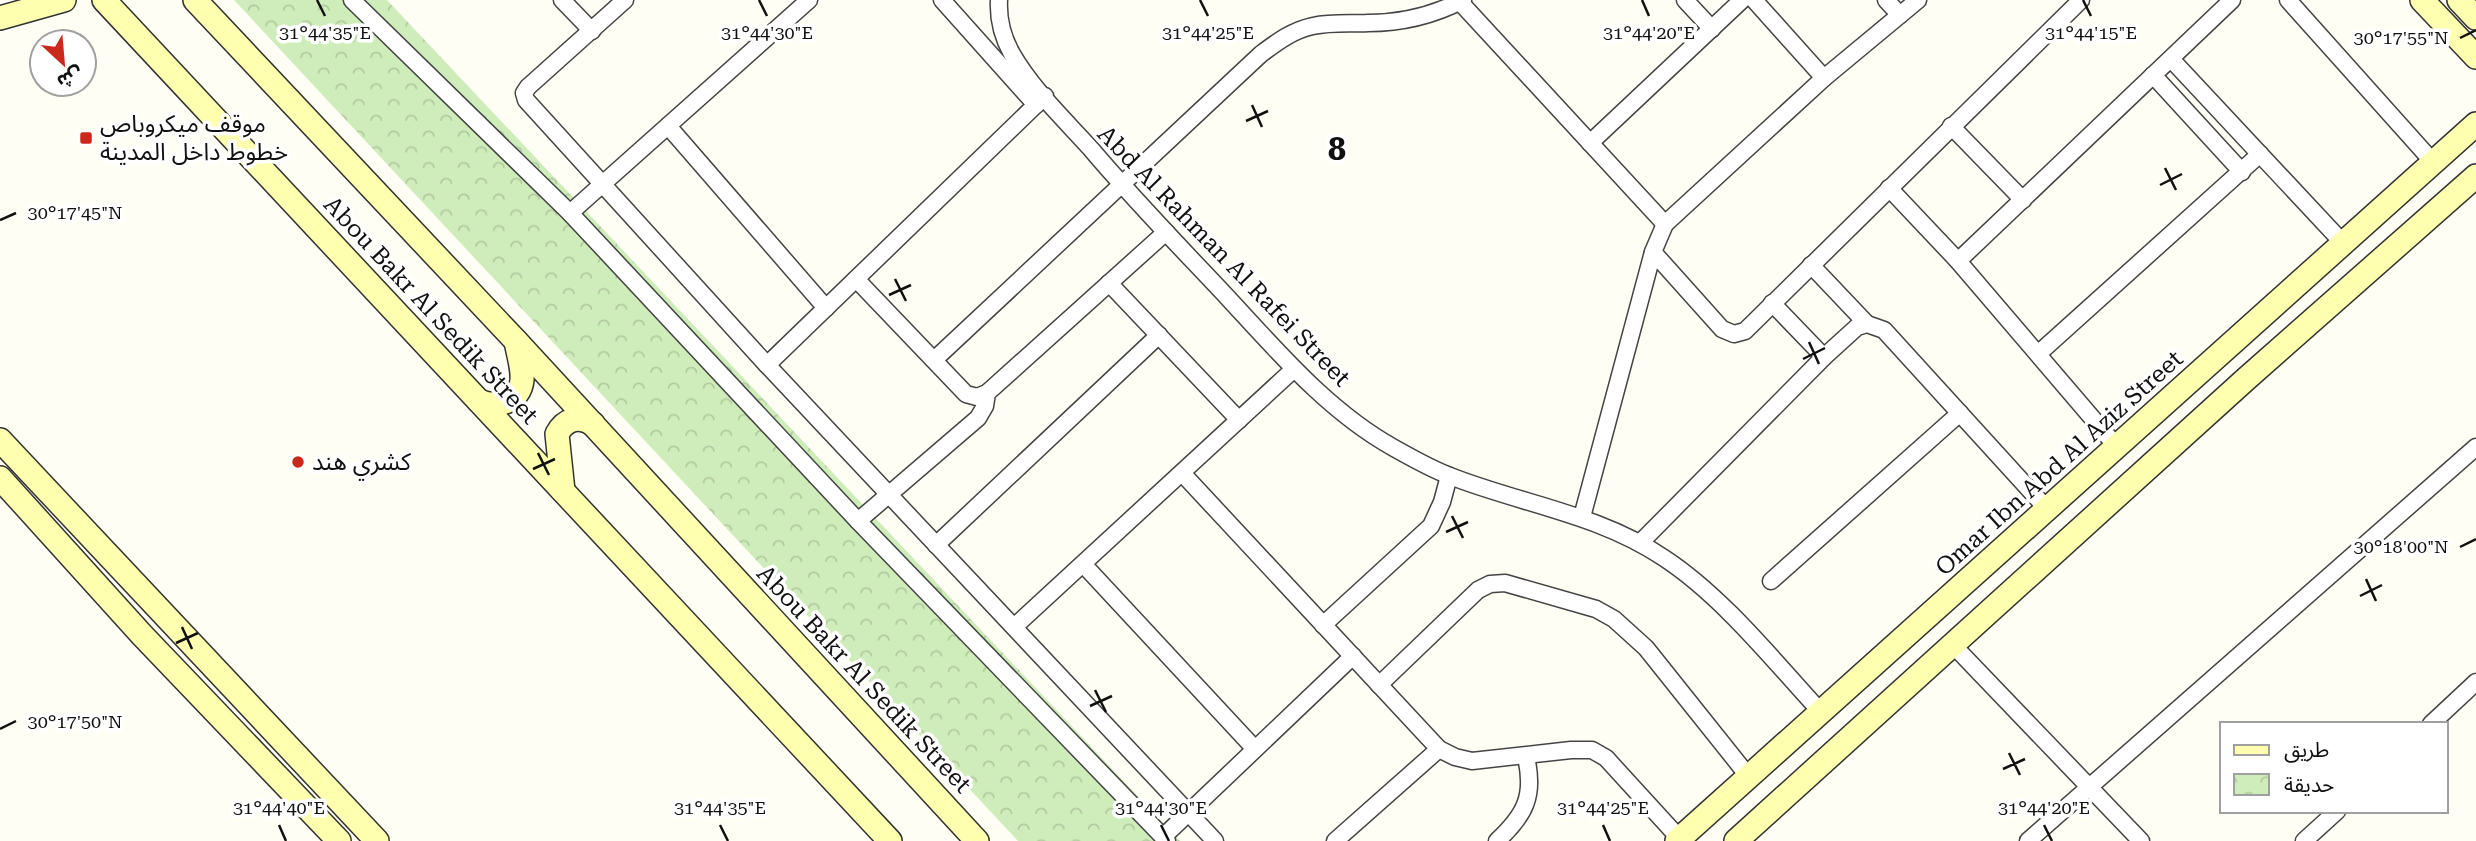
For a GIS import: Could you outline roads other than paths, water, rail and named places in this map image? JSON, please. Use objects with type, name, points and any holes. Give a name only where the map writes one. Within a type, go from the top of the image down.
[{"type":"street","points":[[0,18],[64,0]]},
{"type":"street","name":"Abou Bakr Al Sedik Street","points":[[104,0],[890,841]]},
{"type":"street","name":"Abou Bakr Al Sedik Street","points":[[195,0],[516,341],[977,841]]},
{"type":"street","points":[[352,0],[570,213],[858,521],[1165,839],[1353,656]]},
{"type":"street","points":[[562,0],[592,31]]},
{"type":"street","points":[[625,0],[528,87],[525,97],[767,365],[1215,841]]},
{"type":"street","points":[[570,213],[809,0]]},
{"type":"street","points":[[767,365],[1040,100],[942,0]]},
{"type":"street","name":"Abd Al Rahman Al Rafei Street","points":[[999,0],[1003,32],[1012,54],[1040,100],[1294,369],[1342,412],[1392,447],[1449,476],[1582,517],[1640,543],[1665,558],[1712,595],[1820,711]]},
{"type":"street","points":[[1685,0],[1712,29]]},
{"type":"street","points":[[1590,143],[1742,0]]},
{"type":"street","points":[[1754,0],[1825,78]]},
{"type":"street","points":[[1886,0],[1900,15]]},
{"type":"street","points":[[1582,517],[1653,251],[1665,224],[1825,78],[1918,0]]},
{"type":"street","points":[[1653,251],[1725,331],[1734,334],[1745,331],[2081,0]]},
{"type":"street","points":[[1958,261],[2232,0]]},
{"type":"street","points":[[2288,0],[2433,162]]},
{"type":"street","points":[[2422,0],[2476,57]]},
{"type":"street","points":[[2459,0],[2476,18]]},
{"type":"street","points":[[934,360],[1261,54],[1284,37],[1321,24],[1399,21],[1430,14],[1461,1],[1665,224]]},
{"type":"street","points":[[2171,59],[2343,243]]},
{"type":"street","points":[[2153,75],[2242,172]]},
{"type":"street","name":"Omar Ibn Abd Al Aziz Street","points":[[1679,840],[2476,124]]},
{"type":"street","points":[[668,126],[826,308]]},
{"type":"street","points":[[1951,126],[2022,200]]},
{"type":"street","points":[[2038,354],[2260,154]]},
{"type":"street","points":[[1736,841],[2246,379],[2476,176]]},
{"type":"street","points":[[1889,188],[1958,261],[2117,447]]},
{"type":"street","points":[[856,279],[967,394],[977,397],[987,393],[1166,232]]},
{"type":"street","points":[[1811,265],[1867,324],[1884,330],[2046,509]]},
{"type":"street","points":[[1109,284],[1239,420]]},
{"type":"street","points":[[1772,303],[1824,357]]},
{"type":"street","points":[[1640,543],[1824,357],[1857,327],[1867,324]]},
{"type":"street","points":[[936,545],[1159,335]]},
{"type":"street","points":[[479,401],[500,404],[513,398],[518,392],[522,378],[516,341]]},
{"type":"street","points":[[2222,353],[2246,379]]},
{"type":"street","points":[[1014,627],[1294,369]]},
{"type":"street","points":[[858,521],[978,418],[985,406],[987,393]]},
{"type":"street","points":[[1771,581],[1960,413]]},
{"type":"street","points":[[563,491],[557,434],[565,423],[572,419],[579,418],[593,424]]},
{"type":"street","points":[[0,440],[377,841]]},
{"type":"street","points":[[2028,841],[2476,447]]},
{"type":"street","points":[[1182,473],[1439,749],[1472,761],[1572,750],[1592,751],[1606,758],[1679,840]]},
{"type":"street","points":[[1323,625],[1432,526],[1449,476]]},
{"type":"street","points":[[0,478],[118,609],[339,841]]},
{"type":"street","points":[[1083,564],[1255,749]]},
{"type":"street","points":[[1379,685],[1478,590],[1490,584],[1505,583],[1596,609],[1632,633],[1749,776]]},
{"type":"street","points":[[118,609],[139,589]]},
{"type":"street","points":[[1953,645],[2141,841]]},
{"type":"street","points":[[2433,722],[2476,682]]},
{"type":"street","points":[[1335,841],[1439,749]]},
{"type":"street","points":[[1497,841],[1515,824],[1528,799],[1530,778],[1526,757]]},
{"type":"street","points":[[2304,841],[2335,813]]},
{"type":"place","name":"موقف ميكروباص خطوط داخل المدينة","points":[[86,138]]},
{"type":"place","name":"كشري هند","points":[[298,462]]},
{"type":"district","name":"8","points":[[1338,149]]}]
